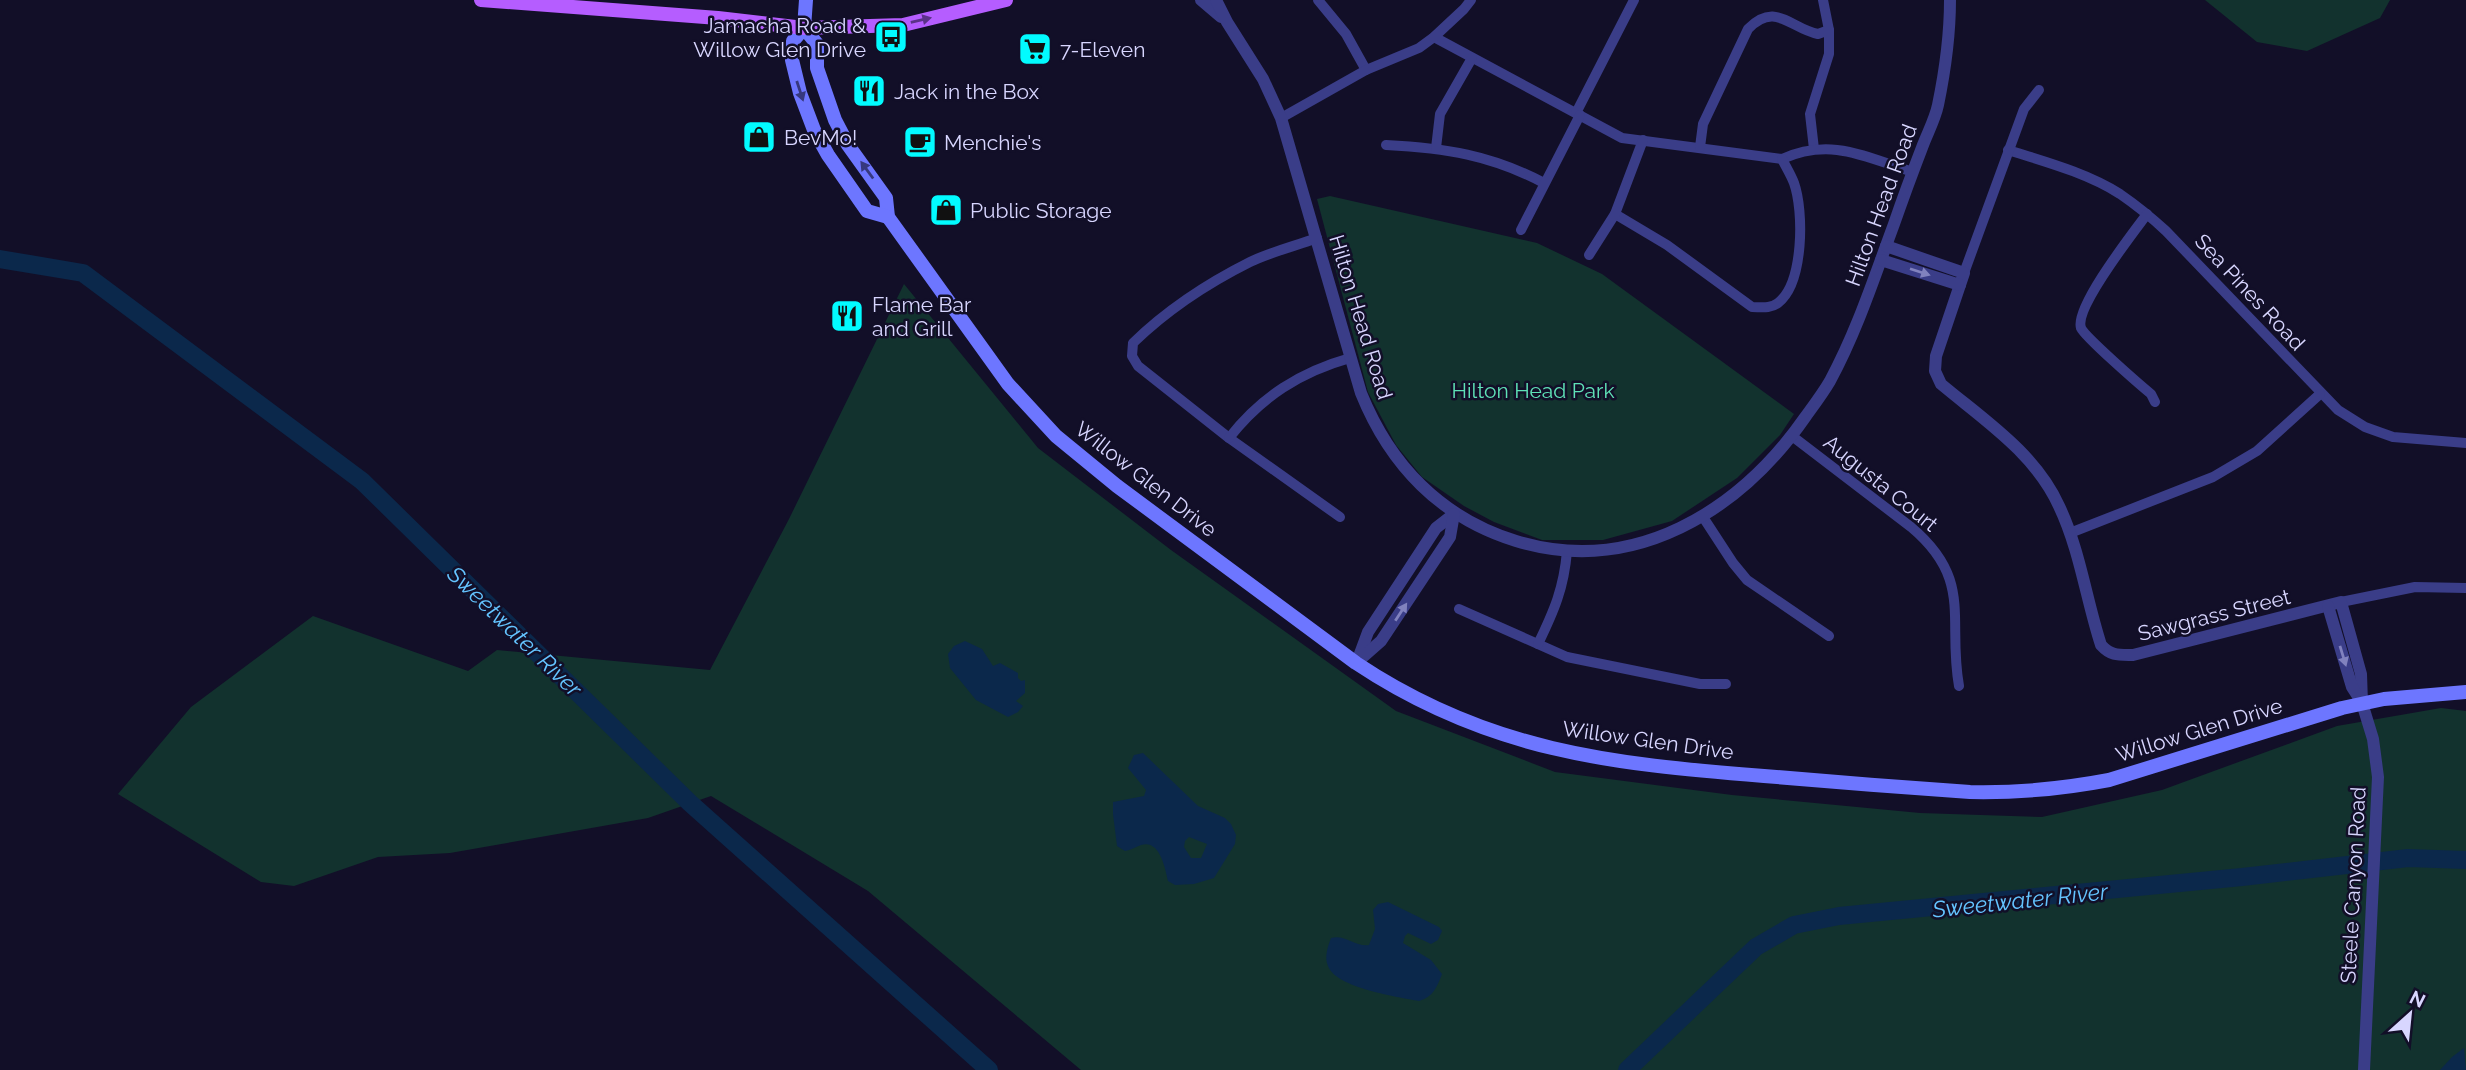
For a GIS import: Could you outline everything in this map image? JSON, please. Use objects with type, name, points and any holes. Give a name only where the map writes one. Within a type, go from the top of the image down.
[{"type":"main road","points":[[481,0],[718,18],[804,28],[903,25],[1006,0]]},
{"type":"main road","name":"Willow Glen Drive","points":[[806,0],[804,28],[793,42],[793,68],[814,130],[867,211],[888,217]]},
{"type":"main road","name":"Willow Glen Drive","points":[[804,28],[817,44],[817,68],[835,120],[848,145],[886,198],[888,217],[1008,384],[1056,436],[1117,486],[1356,663],[1411,696],[1470,724],[1507,737],[1574,754],[1679,769],[1970,792],[2040,791],[2109,780],[2362,703],[2466,692]]},
{"type":"street","name":"Hilton Head Road","points":[[1201,0],[1227,22]]},
{"type":"street","name":"Hilton Head Road","points":[[1216,0],[1262,79],[1281,118],[1350,358],[1368,412],[1389,449],[1417,483],[1454,514],[1510,539],[1537,547],[1567,551],[1604,550],[1636,544],[1666,535],[1703,517],[1744,485],[1792,436],[1828,384],[1851,339],[1937,107],[1951,0]]},
{"type":"street","points":[[1318,0],[1346,34],[1366,70]]},
{"type":"street","points":[[1281,118],[1366,70],[1419,48],[1471,0]]},
{"type":"street","points":[[1521,230],[1634,0]]},
{"type":"street","points":[[1814,149],[1810,114],[1829,54],[1829,30],[1823,0]]},
{"type":"street","points":[[1700,147],[1703,124],[1748,29],[1758,20],[1774,16],[1818,34],[1829,30]]},
{"type":"street","points":[[1434,37],[1622,138],[1782,159],[1814,149],[1839,148],[1913,172]]},
{"type":"street","points":[[1436,148],[1440,114],[1472,58]]},
{"type":"street","name":"Sawgrass Street","points":[[2039,90],[2024,109],[2008,150],[1936,356],[1935,371],[1941,384],[2032,463],[2052,492],[2070,533],[2101,645],[2115,656],[2133,655],[2341,602],[2414,587],[2466,588]]},
{"type":"street","points":[[1589,255],[1615,214],[1643,140]]},
{"type":"street","points":[[1386,145],[1436,148],[1480,156],[1544,183]]},
{"type":"street","name":"Sea Pines Road","points":[[2008,150],[2073,172],[2118,193],[2147,214],[2320,394],[2351,419],[2393,437],[2466,443]]},
{"type":"street","points":[[1615,214],[1667,245],[1752,307],[1766,308],[1777,304],[1784,295],[1798,256],[1801,222],[1798,203],[1794,183],[1782,159]]},
{"type":"street","points":[[2147,214],[2106,270],[2080,319],[2084,334],[2151,394],[2154,402]]},
{"type":"street","points":[[1317,238],[1251,261],[1157,319],[1133,342],[1132,356],[1138,366],[1229,438],[1340,517]]},
{"type":"street","points":[[1885,247],[1962,279]]},
{"type":"street","points":[[1881,260],[1962,279]]},
{"type":"street","points":[[1229,438],[1243,419],[1280,388],[1311,372],[1350,358]]},
{"type":"street","points":[[2070,533],[2213,477],[2257,451],[2320,394]]},
{"type":"street","name":"Augusta Court","points":[[1792,436],[1910,527],[1940,559],[1956,606],[1959,687]]},
{"type":"street","points":[[1356,663],[1381,641],[1450,537],[1454,514]]},
{"type":"street","points":[[1703,517],[1747,580],[1829,636]]},
{"type":"street","points":[[1538,644],[1560,597],[1567,551]]},
{"type":"street","points":[[2341,602],[2361,674],[2362,703]]},
{"type":"street","points":[[2328,606],[2352,687],[2362,703]]},
{"type":"street","points":[[1460,609],[1573,658],[1700,684],[1726,684]]},
{"type":"street","name":"Steele Canyon Road","points":[[2362,703],[2373,739],[2378,777],[2364,1070]]},
{"type":"green space","points":[[2205,0],[2390,0],[2380,18],[2307,51],[2257,42]]},
{"type":"green space","name":"Hilton Head Park","points":[[1330,196],[1537,243],[1602,274],[1794,414],[1780,435],[1737,478],[1672,521],[1603,540],[1542,540],[1494,522],[1464,506],[1422,477],[1396,445],[1368,392],[1317,199]]},
{"type":"green space","points":[[904,284],[1038,448],[1171,550],[1396,711],[1555,772],[1732,795],[1920,813],[2042,817],[2162,790],[2337,726],[2441,708],[2466,711],[2466,1070],[1081,1070],[868,891],[711,796],[648,818],[450,853],[378,857],[294,886],[261,882],[118,794],[191,707],[313,616],[468,671],[497,650],[710,670],[789,519]]},
{"type":"water","points":[[965,641],[982,649],[993,666],[1000,663],[1018,673],[1021,681],[1025,680],[1025,693],[1016,701],[1023,706],[1018,712],[1008,717],[976,700],[950,668],[948,654],[954,646]]},
{"type":"water","points":[[1143,753],[1198,806],[1225,818],[1231,824],[1236,835],[1235,844],[1214,878],[1194,884],[1175,885],[1168,881],[1160,856],[1153,846],[1141,845],[1125,851],[1117,846],[1113,802],[1144,796],[1146,790],[1128,768],[1134,755]],"holes":[[[1189,837],[1207,844],[1201,858],[1191,858],[1184,847]]]},
{"type":"water","points":[[1388,902],[1439,927],[1442,931],[1438,940],[1431,944],[1408,933],[1405,936],[1403,943],[1431,960],[1442,974],[1431,994],[1419,1001],[1355,986],[1333,974],[1327,963],[1331,938],[1369,945],[1375,929],[1373,910],[1378,904]]},
{"type":"water","points":[[2464,1048],[2466,1070],[2440,1070],[2452,1057]]},
{"type":"waterway","name":"Sweetwater River","points":[[0,259],[83,273],[362,481],[690,803],[989,1070]]},
{"type":"waterway","name":"Sweetwater River","points":[[1627,1070],[1756,947],[1794,925],[1839,916],[2408,858],[2466,860]]},
{"type":"place","name":"Jamacha Road & Willow Glen Drive","points":[[891,37]]},
{"type":"place","name":"7-Eleven","points":[[1035,49]]},
{"type":"place","name":"Jack in the Box","points":[[869,91]]},
{"type":"place","name":"BevMo!","points":[[759,137]]},
{"type":"place","name":"Menchie's","points":[[920,142]]},
{"type":"place","name":"Public Storage","points":[[946,210]]},
{"type":"place","name":"Flame Bar and Grill","points":[[847,316]]}]
